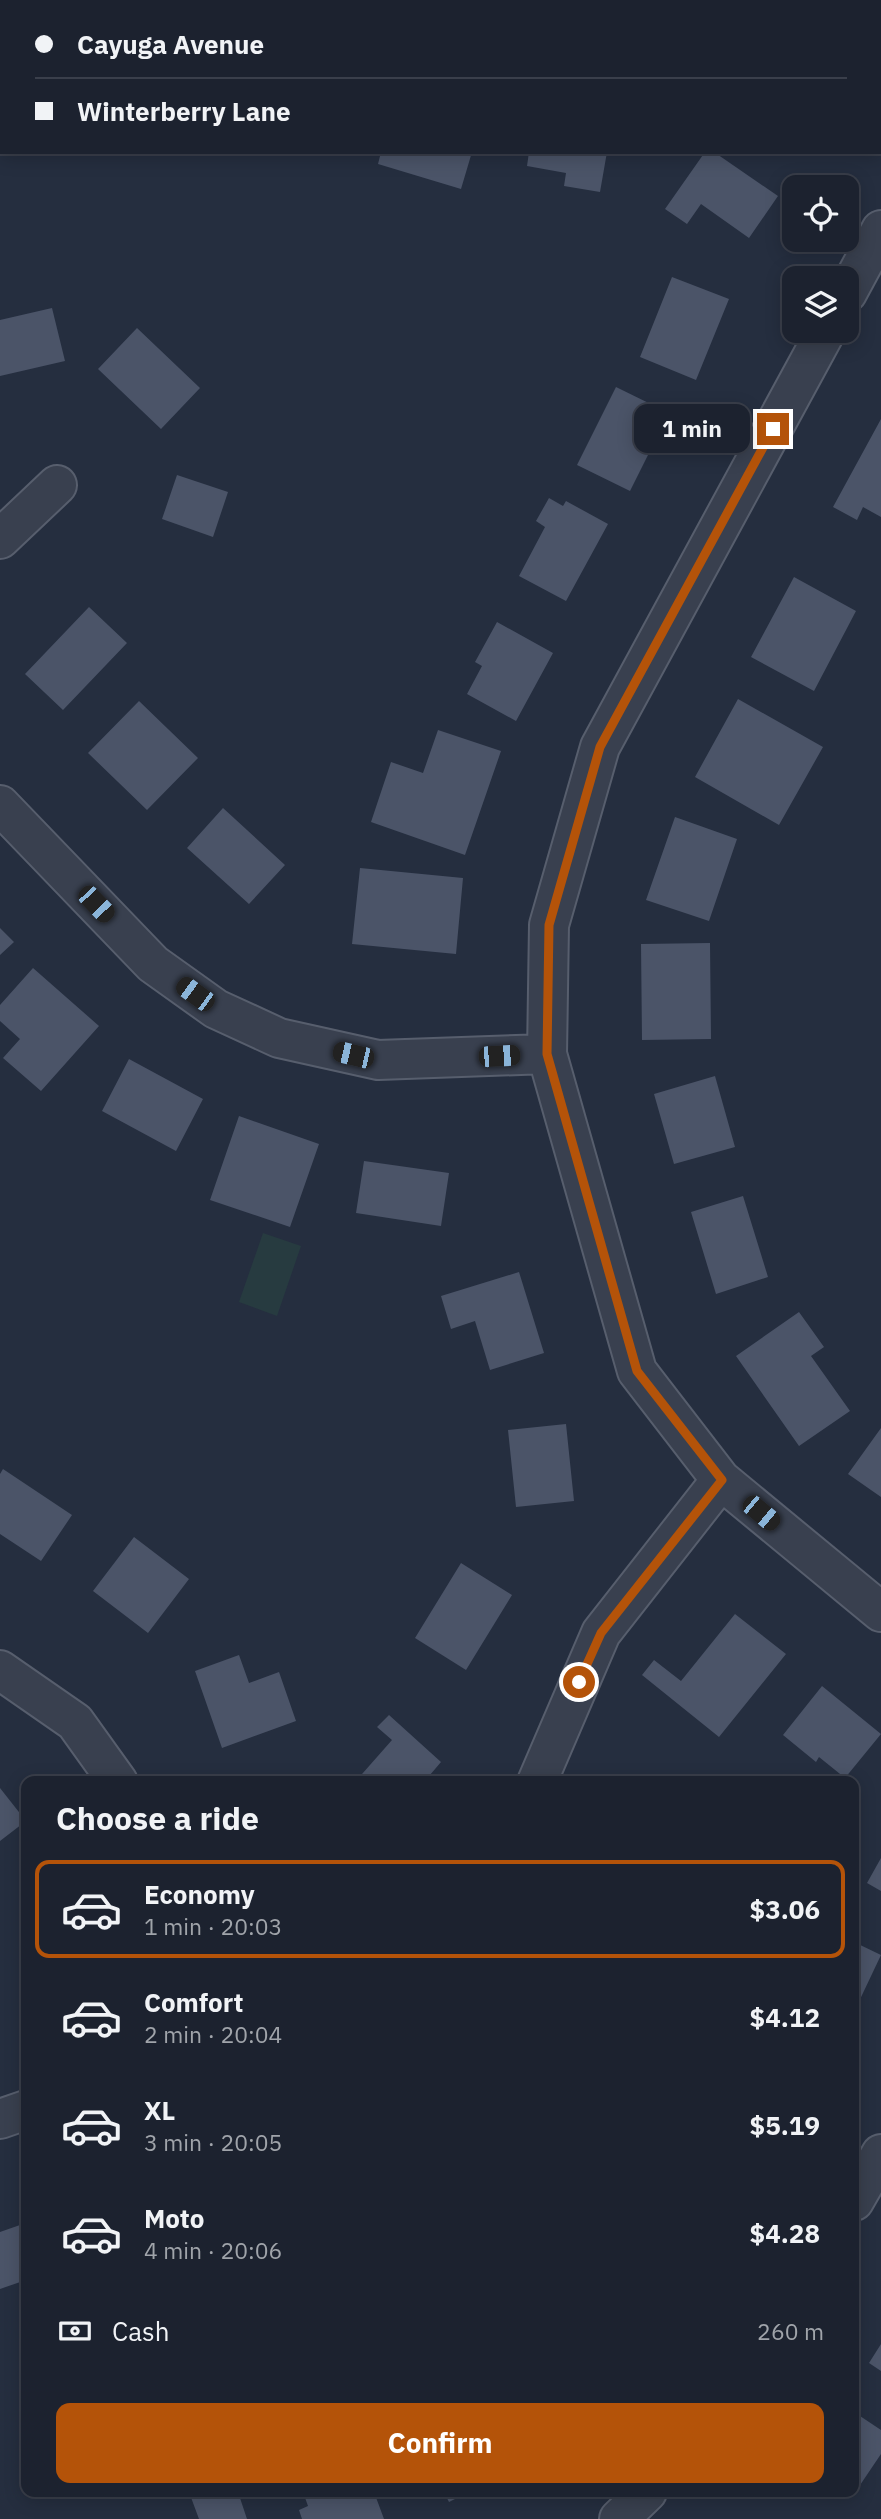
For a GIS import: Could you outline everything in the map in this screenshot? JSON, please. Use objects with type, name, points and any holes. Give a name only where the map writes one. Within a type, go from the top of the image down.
[{"type":"street","points":[[859,271],[881,230]]},
{"type":"street","points":[[819,343],[600,747],[549,925],[547,1054],[637,1371],[722,1480],[881,1612]]},
{"type":"street","points":[[0,539],[57,485]]},
{"type":"street","points":[[0,805],[153,964],[216,1009],[279,1038],[378,1060],[547,1054]]},
{"type":"street","points":[[540,1776],[601,1633],[722,1480]]},
{"type":"street","points":[[0,1670],[75,1722],[114,1776]]},
{"type":"street","points":[[0,2119],[21,2112]]},
{"type":"street","points":[[859,2192],[881,2154]]},
{"type":"street","points":[[619,2519],[642,2497]]},
{"type":"green space","points":[[263,1233],[301,1246],[277,1316],[239,1302]]},
{"type":"building","points":[[380,154],[471,154],[461,189],[378,164]]},
{"type":"building","points":[[529,154],[607,154],[600,192],[564,186],[566,173],[527,166]]},
{"type":"building","points":[[704,154],[717,154],[778,196],[749,238],[701,204],[687,224],[665,209]]},
{"type":"building","points":[[672,277],[729,299],[696,380],[640,357]]},
{"type":"building","points":[[52,308],[65,361],[0,376],[0,320]]},
{"type":"building","points":[[137,328],[200,388],[161,429],[98,369]]},
{"type":"building","points":[[616,387],[669,413],[630,491],[577,465]]},
{"type":"building","points":[[881,419],[881,517],[863,507],[857,520],[833,507]]},
{"type":"building","points":[[177,475],[228,492],[213,537],[162,519]]},
{"type":"building","points":[[549,498],[563,506],[566,501],[608,524],[566,601],[519,576],[545,527],[536,521]]},
{"type":"building","points":[[794,577],[856,611],[814,691],[751,657]]},
{"type":"building","points":[[89,607],[127,643],[63,710],[25,674]]},
{"type":"building","points":[[497,622],[553,653],[516,721],[467,694],[482,666],[475,662]]},
{"type":"building","points":[[738,699],[823,747],[779,825],[695,777]]},
{"type":"building","points":[[139,701],[198,758],[147,810],[88,753]]},
{"type":"building","points":[[438,730],[501,751],[465,855],[371,822],[391,762],[423,773]]},
{"type":"building","points":[[223,808],[285,865],[249,904],[187,848]]},
{"type":"building","points":[[675,817],[737,839],[709,921],[646,900]]},
{"type":"building","points":[[360,868],[463,878],[456,954],[352,944]]},
{"type":"building","points":[[0,928],[14,942],[0,955]]},
{"type":"building","points":[[710,943],[711,1039],[642,1040],[641,944]]},
{"type":"building","points":[[33,968],[99,1026],[41,1091],[3,1058],[20,1039],[0,1021],[0,1005]]},
{"type":"building","points":[[129,1059],[203,1099],[176,1151],[102,1111]]},
{"type":"building","points":[[715,1076],[735,1147],[674,1164],[654,1094]]},
{"type":"building","points":[[239,1116],[319,1144],[290,1227],[210,1200]]},
{"type":"building","points":[[364,1161],[449,1173],[441,1226],[356,1213]]},
{"type":"building","points":[[743,1196],[768,1277],[716,1294],[691,1212]]},
{"type":"building","points":[[519,1272],[544,1353],[490,1370],[475,1321],[451,1329],[441,1296]]},
{"type":"building","points":[[799,1312],[824,1347],[811,1356],[850,1411],[799,1446],[736,1356]]},
{"type":"building","points":[[566,1424],[574,1501],[516,1507],[508,1430]]},
{"type":"building","points":[[881,1428],[881,1497],[848,1474]]},
{"type":"building","points":[[3,1469],[72,1515],[41,1561],[0,1534],[0,1474]]},
{"type":"building","points":[[134,1537],[189,1579],[148,1633],[93,1591]]},
{"type":"building","points":[[461,1563],[512,1595],[466,1670],[415,1638]]},
{"type":"building","points":[[735,1614],[786,1654],[719,1737],[642,1675],[654,1660],[681,1681]]},
{"type":"building","points":[[239,1655],[249,1683],[279,1672],[296,1721],[222,1748],[195,1671]]},
{"type":"building","points":[[822,1686],[881,1734],[847,1776],[843,1776],[819,1757],[816,1762],[783,1735]]},
{"type":"building","points":[[389,1715],[441,1762],[429,1776],[360,1776],[392,1740],[377,1727]]},
{"type":"building","points":[[0,1788],[21,1815],[21,1825],[0,1841]]},
{"type":"building","points":[[881,1858],[881,1891],[867,1883]]},
{"type":"building","points":[[19,1917],[21,1917],[21,1973]]},
{"type":"building","points":[[859,1944],[881,1955],[859,2001]]},
{"type":"building","points":[[20,2225],[21,2228],[21,2282],[0,2289],[0,2232]]},
{"type":"building","points":[[881,2344],[881,2371],[869,2363]]},
{"type":"building","points":[[859,2415],[881,2430],[881,2454],[859,2487]]},
{"type":"building","points":[[191,2497],[240,2497],[247,2519],[199,2519]]},
{"type":"building","points":[[305,2497],[376,2497],[384,2519],[302,2519],[299,2510],[308,2506]]},
{"type":"building","points":[[446,2497],[459,2497],[449,2502]]},
{"type":"route","points":[[579,1682],[601,1633],[722,1480],[637,1371],[547,1054],[549,925],[600,747],[773,429]]}]
